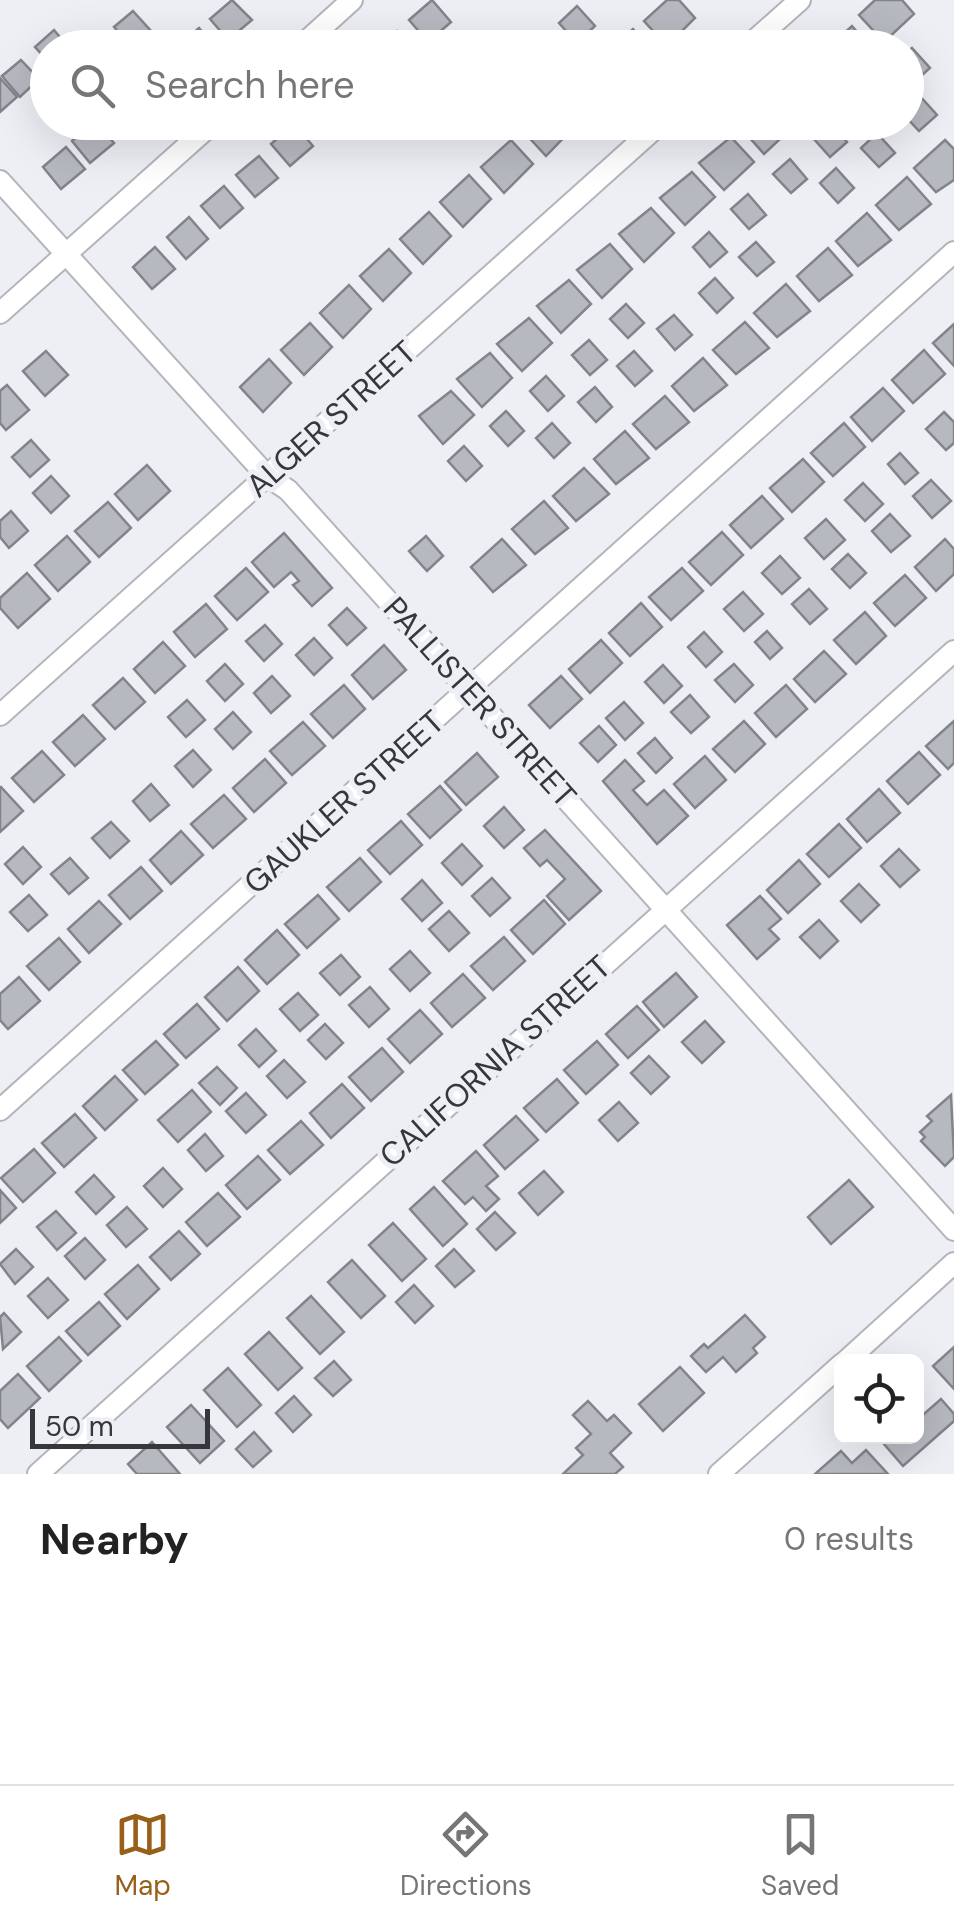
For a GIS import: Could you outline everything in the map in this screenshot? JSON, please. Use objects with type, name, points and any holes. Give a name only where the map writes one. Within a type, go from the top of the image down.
[{"type":"street","points":[[319,30],[352,0]]},
{"type":"street","points":[[766,30],[800,0]]},
{"type":"street","points":[[0,313],[194,140]]},
{"type":"street","name":"ALGER STREET","points":[[0,715],[642,140]]},
{"type":"street","name":"PALLISTER STREET","points":[[0,181],[267,476],[288,490],[954,1230]]},
{"type":"street","name":"GAUKLER STREET","points":[[0,1110],[954,252]]},
{"type":"street","name":"CALIFORNIA STREET","points":[[38,1474],[954,650]]},
{"type":"street","points":[[853,1354],[954,1264]]},
{"type":"street","points":[[719,1474],[834,1371]]},
{"type":"building","points":[[232,0],[252,20],[240,30],[219,30],[210,19]]},
{"type":"building","points":[[432,0],[451,22],[442,30],[418,30],[409,20]]},
{"type":"building","points":[[667,0],[679,0],[695,18],[683,30],[652,30],[644,21]]},
{"type":"building","points":[[875,0],[902,0],[914,14],[897,30],[873,30],[859,15]]},
{"type":"building","points":[[577,6],[595,26],[591,30],[565,30],[559,23]]},
{"type":"building","points":[[133,11],[150,30],[117,30],[114,27]]},
{"type":"building","points":[[21,60],[30,70],[30,88],[20,97],[2,76]]},
{"type":"building","points":[[0,78],[17,97],[0,112]]},
{"type":"building","points":[[924,101],[937,115],[924,127]]},
{"type":"building","points":[[111,140],[114,143],[90,163],[72,141]]},
{"type":"building","points":[[276,140],[308,140],[313,146],[290,166],[271,144]]},
{"type":"building","points":[[511,140],[533,164],[504,193],[481,167]]},
{"type":"building","points":[[531,140],[561,140],[546,156]]},
{"type":"building","points":[[727,140],[734,140],[754,162],[724,190],[699,163]]},
{"type":"building","points":[[752,140],[779,140],[764,154]]},
{"type":"building","points":[[815,140],[845,140],[847,142],[830,157]]},
{"type":"building","points":[[870,140],[883,140],[895,153],[879,167],[861,148]]},
{"type":"building","points":[[945,140],[954,149],[954,180],[936,192],[914,168]]},
{"type":"building","points":[[66,147],[85,169],[61,189],[43,167]]},
{"type":"building","points":[[259,156],[278,178],[255,197],[236,175]]},
{"type":"building","points":[[790,159],[807,179],[791,193],[773,174]]},
{"type":"building","points":[[836,168],[854,188],[838,203],[820,183]]},
{"type":"building","points":[[692,172],[715,197],[685,225],[660,198]]},
{"type":"building","points":[[469,175],[491,199],[463,227],[440,202]]},
{"type":"building","points":[[907,177],[931,204],[899,230],[876,205]]},
{"type":"building","points":[[224,186],[243,208],[220,228],[201,206]]},
{"type":"building","points":[[748,194],[766,215],[749,229],[731,209]]},
{"type":"building","points":[[651,208],[674,233],[644,262],[619,234]]},
{"type":"building","points":[[429,212],[451,236],[423,264],[400,239]]},
{"type":"building","points":[[867,213],[891,240],[858,266],[836,241]]},
{"type":"building","points":[[189,217],[208,239],[186,259],[167,237]]},
{"type":"building","points":[[709,232],[727,252],[710,267],[693,247]]},
{"type":"building","points":[[756,242],[774,262],[757,276],[739,257]]},
{"type":"building","points":[[610,244],[632,269],[602,298],[577,270]]},
{"type":"building","points":[[155,247],[175,269],[152,289],[133,267]]},
{"type":"building","points":[[828,248],[852,275],[819,301],[797,276]]},
{"type":"building","points":[[389,249],[411,273],[383,301],[360,276]]},
{"type":"building","points":[[715,278],[733,298],[717,313],[699,293]]},
{"type":"building","points":[[569,280],[591,304],[561,333],[537,306]]},
{"type":"building","points":[[786,284],[810,311],[777,337],[754,313]]},
{"type":"building","points":[[349,285],[371,309],[343,338],[320,313]]},
{"type":"building","points":[[626,304],[644,323],[628,338],[610,319]]},
{"type":"building","points":[[674,315],[692,335],[675,350],[657,329]]},
{"type":"building","points":[[529,318],[552,343],[522,371],[497,344]]},
{"type":"building","points":[[745,322],[769,348],[736,374],[713,350]]},
{"type":"building","points":[[310,323],[332,347],[304,375],[281,350]]},
{"type":"building","points":[[954,324],[954,366],[933,343]]},
{"type":"building","points":[[589,340],[607,360],[590,375],[572,355]]},
{"type":"building","points":[[924,350],[945,374],[913,403],[892,380]]},
{"type":"building","points":[[46,351],[68,375],[45,396],[23,371]]},
{"type":"building","points":[[634,351],[652,371],[635,386],[617,366]]},
{"type":"building","points":[[490,353],[512,378],[482,407],[457,379]]},
{"type":"building","points":[[703,358],[727,385],[694,411],[672,386]]},
{"type":"building","points":[[269,359],[291,383],[263,412],[240,387]]},
{"type":"building","points":[[546,376],[564,396],[548,411],[530,391]]},
{"type":"building","points":[[7,385],[29,410],[6,430],[0,423],[0,391]]},
{"type":"building","points":[[595,387],[612,407],[596,422],[578,402]]},
{"type":"building","points":[[883,388],[904,411],[872,441],[851,417]]},
{"type":"building","points":[[451,391],[474,415],[443,444],[419,416]]},
{"type":"building","points":[[665,396],[689,422],[656,449],[633,424]]},
{"type":"building","points":[[506,411],[524,431],[508,446],[490,426]]},
{"type":"building","points":[[944,412],[954,422],[954,443],[946,450],[926,429]]},
{"type":"building","points":[[552,423],[570,443],[554,458],[536,438]]},
{"type":"building","points":[[844,423],[865,447],[833,476],[811,453]]},
{"type":"building","points":[[625,431],[649,458],[616,484],[594,459]]},
{"type":"building","points":[[31,440],[49,460],[30,477],[12,457]]},
{"type":"building","points":[[464,446],[482,466],[466,481],[448,461]]},
{"type":"building","points":[[900,453],[918,473],[905,484],[888,464]]},
{"type":"building","points":[[803,459],[824,482],[792,512],[770,488]]},
{"type":"building","points":[[147,465],[170,491],[138,520],[115,494]]},
{"type":"building","points":[[584,468],[609,494],[576,521],[553,496]]},
{"type":"building","points":[[51,476],[69,496],[51,513],[33,493]]},
{"type":"building","points":[[931,480],[951,501],[932,518],[913,496]]},
{"type":"building","points":[[863,483],[883,504],[865,521],[845,500]]},
{"type":"building","points":[[762,496],[783,519],[751,548],[730,525]]},
{"type":"building","points":[[544,501],[568,528],[535,554],[512,529]]},
{"type":"building","points":[[108,502],[131,528],[99,557],[75,531]]},
{"type":"building","points":[[11,511],[28,531],[9,548],[0,537],[0,521]]},
{"type":"building","points":[[890,514],[910,536],[891,552],[872,531]]},
{"type":"building","points":[[826,519],[845,540],[824,559],[805,538]]},
{"type":"building","points":[[722,532],[743,555],[711,585],[689,562]]},
{"type":"building","points":[[284,533],[332,588],[312,606],[293,585],[299,581],[291,572],[274,587],[252,562]]},
{"type":"building","points":[[67,536],[90,562],[58,591],[35,565]]},
{"type":"building","points":[[426,536],[443,556],[427,571],[409,551]]},
{"type":"building","points":[[502,539],[526,565],[493,592],[471,567]]},
{"type":"building","points":[[945,539],[954,549],[954,574],[936,591],[915,567]]},
{"type":"building","points":[[848,554],[866,573],[850,588],[832,569]]},
{"type":"building","points":[[780,556],[800,578],[782,594],[762,573]]},
{"type":"building","points":[[246,568],[268,592],[237,620],[215,596]]},
{"type":"building","points":[[682,568],[703,591],[671,620],[649,597]]},
{"type":"building","points":[[27,573],[50,599],[18,628],[0,608],[0,598]]},
{"type":"building","points":[[905,575],[926,598],[895,626],[874,603]]},
{"type":"building","points":[[809,589],[827,609],[810,624],[792,604]]},
{"type":"building","points":[[743,592],[763,614],[744,631],[724,609]]},
{"type":"building","points":[[641,603],[662,627],[630,656],[609,633]]},
{"type":"building","points":[[206,604],[227,629],[195,657],[174,632]]},
{"type":"building","points":[[347,608],[366,628],[347,645],[329,625]]},
{"type":"building","points":[[865,612],[886,636],[856,664],[834,640]]},
{"type":"building","points":[[265,625],[282,644],[264,661],[246,641]]},
{"type":"building","points":[[767,631],[782,648],[770,659],[755,642]]},
{"type":"building","points":[[704,632],[722,652],[706,667],[688,647]]},
{"type":"building","points":[[314,638],[332,658],[314,675],[296,655]]},
{"type":"building","points":[[601,640],[622,663],[590,693],[569,669]]},
{"type":"building","points":[[163,642],[185,666],[155,693],[134,669]]},
{"type":"building","points":[[384,645],[406,670],[373,699],[352,675]]},
{"type":"building","points":[[824,651],[846,674],[815,702],[794,679]]},
{"type":"building","points":[[225,664],[243,684],[225,701],[207,681]]},
{"type":"building","points":[[734,664],[753,685],[735,702],[715,680]]},
{"type":"building","points":[[663,665],[682,686],[664,703],[645,682]]},
{"type":"building","points":[[272,676],[290,696],[271,713],[254,693]]},
{"type":"building","points":[[561,676],[582,699],[550,728],[529,705]]},
{"type":"building","points":[[123,678],[145,702],[115,729],[93,705]]},
{"type":"building","points":[[344,685],[365,709],[333,738],[311,714]]},
{"type":"building","points":[[786,685],[807,709],[776,737],[755,713]]},
{"type":"building","points":[[690,695],[709,717],[691,733],[671,712]]},
{"type":"building","points":[[187,700],[205,720],[186,737],[168,717]]},
{"type":"building","points":[[624,702],[643,723],[625,740],[606,718]]},
{"type":"building","points":[[233,712],[251,732],[233,749],[215,729]]},
{"type":"building","points":[[83,715],[105,739],[75,766],[53,742]]},
{"type":"building","points":[[744,721],[765,744],[735,772],[713,749]]},
{"type":"building","points":[[954,721],[954,763],[948,769],[926,746]]},
{"type":"building","points":[[303,722],[325,746],[292,775],[270,751]]},
{"type":"building","points":[[599,726],[616,745],[598,762],[580,743]]},
{"type":"building","points":[[655,738],[672,758],[656,773],[638,753]]},
{"type":"building","points":[[193,750],[211,770],[193,787],[175,766]]},
{"type":"building","points":[[42,751],[64,775],[34,802],[12,778]]},
{"type":"building","points":[[919,752],[940,775],[908,804],[887,781]]},
{"type":"building","points":[[477,753],[498,777],[466,805],[445,782]]},
{"type":"building","points":[[705,756],[726,780],[695,808],[674,784]]},
{"type":"building","points":[[265,759],[286,783],[254,812],[233,788]]},
{"type":"building","points":[[625,760],[644,781],[633,790],[647,805],[664,790],[688,816],[657,844],[603,781]]},
{"type":"building","points":[[151,784],[169,805],[150,821],[133,801]]},
{"type":"building","points":[[440,786],[461,810],[430,838],[408,814]]},
{"type":"building","points":[[0,788],[23,811],[0,832]]},
{"type":"building","points":[[879,789],[900,813],[867,842],[847,819]]},
{"type":"building","points":[[224,795],[246,819],[213,848],[191,824]]},
{"type":"building","points":[[504,807],[524,830],[504,848],[484,826]]},
{"type":"building","points":[[401,821],[422,845],[390,874],[368,850]]},
{"type":"building","points":[[111,822],[129,841],[110,858],[92,838]]},
{"type":"building","points":[[839,824],[861,848],[829,877],[807,854]]},
{"type":"building","points":[[545,830],[601,891],[569,920],[547,896],[565,879],[547,860],[540,866],[524,848]]},
{"type":"building","points":[[181,831],[203,855],[171,884],[150,860]]},
{"type":"building","points":[[462,844],[482,866],[462,885],[442,863]]},
{"type":"building","points":[[23,847],[41,867],[23,884],[5,864]]},
{"type":"building","points":[[899,849],[919,870],[900,887],[881,866]]},
{"type":"building","points":[[70,858],[88,878],[69,894],[51,874]]},
{"type":"building","points":[[360,858],[381,882],[349,911],[327,887]]},
{"type":"building","points":[[799,860],[820,884],[788,913],[767,890]]},
{"type":"building","points":[[141,867],[162,891],[130,919],[109,895]]},
{"type":"building","points":[[492,878],[510,898],[490,916],[472,896]]},
{"type":"building","points":[[422,880],[442,903],[422,921],[402,899]]},
{"type":"building","points":[[859,884],[879,905],[861,922],[841,901]]},
{"type":"building","points":[[29,895],[47,915],[28,931],[10,912]]},
{"type":"building","points":[[318,895],[339,919],[307,948],[285,924]]},
{"type":"building","points":[[760,896],[781,919],[769,929],[779,939],[757,959],[727,925]]},
{"type":"building","points":[[544,900],[565,924],[533,954],[511,930]]},
{"type":"building","points":[[99,901],[121,924],[89,953],[68,929]]},
{"type":"building","points":[[449,911],[469,933],[449,951],[429,929]]},
{"type":"building","points":[[819,920],[838,941],[820,958],[800,937]]},
{"type":"building","points":[[277,930],[299,955],[267,984],[245,960]]},
{"type":"building","points":[[504,937],[525,961],[493,990],[471,966]]},
{"type":"building","points":[[59,938],[80,962],[49,990],[27,966]]},
{"type":"building","points":[[410,951],[430,973],[410,991],[390,969]]},
{"type":"building","points":[[341,955],[360,977],[340,995],[320,973]]},
{"type":"building","points":[[238,967],[259,991],[227,1021],[205,997]]},
{"type":"building","points":[[676,973],[697,997],[664,1027],[643,1002]]},
{"type":"building","points":[[463,974],[485,998],[452,1027],[431,1003]]},
{"type":"building","points":[[19,977],[40,1001],[8,1029],[0,1020],[0,994]]},
{"type":"building","points":[[370,987],[389,1009],[369,1027],[349,1005]]},
{"type":"building","points":[[298,993],[318,1015],[300,1031],[280,1009]]},
{"type":"building","points":[[197,1004],[219,1029],[186,1058],[164,1034]]},
{"type":"building","points":[[637,1006],[659,1030],[628,1058],[606,1034]]},
{"type":"building","points":[[420,1010],[442,1034],[410,1063],[388,1039]]},
{"type":"building","points":[[705,1021],[724,1042],[702,1063],[682,1042]]},
{"type":"building","points":[[325,1024],[343,1043],[326,1059],[308,1040]]},
{"type":"building","points":[[256,1029],[276,1051],[259,1067],[239,1045]]},
{"type":"building","points":[[156,1041],[178,1065],[145,1094],[123,1070]]},
{"type":"building","points":[[597,1041],[618,1065],[586,1094],[564,1070]]},
{"type":"building","points":[[382,1048],[403,1072],[371,1101],[349,1077]]},
{"type":"building","points":[[649,1056],[669,1077],[651,1094],[631,1073]]},
{"type":"building","points":[[284,1060],[305,1082],[287,1098],[267,1076]]},
{"type":"building","points":[[217,1067],[237,1088],[220,1105],[199,1083]]},
{"type":"building","points":[[115,1076],[137,1100],[105,1130],[83,1106]]},
{"type":"building","points":[[557,1079],[578,1103],[546,1132],[524,1108]]},
{"type":"building","points":[[342,1084],[364,1108],[331,1138],[310,1113]]},
{"type":"building","points":[[192,1090],[211,1112],[178,1142],[158,1120]]},
{"type":"building","points":[[246,1093],[266,1115],[246,1133],[226,1111]]},
{"type":"building","points":[[951,1095],[954,1157],[945,1166],[921,1141],[925,1137],[920,1132],[932,1121],[927,1116]]},
{"type":"building","points":[[619,1102],[638,1123],[618,1141],[599,1120]]},
{"type":"building","points":[[75,1114],[96,1138],[64,1167],[42,1143]]},
{"type":"building","points":[[516,1116],[538,1140],[505,1169],[484,1145]]},
{"type":"building","points":[[301,1121],[323,1145],[290,1174],[268,1150]]},
{"type":"building","points":[[205,1134],[223,1156],[206,1171],[188,1150]]},
{"type":"building","points":[[34,1149],[55,1173],[23,1202],[1,1178]]},
{"type":"building","points":[[476,1151],[498,1176],[486,1186],[499,1199],[486,1211],[473,1197],[465,1204],[443,1181]]},
{"type":"building","points":[[258,1156],[280,1180],[247,1209],[226,1185]]},
{"type":"building","points":[[163,1168],[182,1189],[163,1207],[144,1186]]},
{"type":"building","points":[[544,1171],[563,1192],[538,1215],[519,1193]]},
{"type":"building","points":[[94,1175],[114,1197],[96,1214],[76,1192]]},
{"type":"building","points":[[849,1180],[873,1207],[831,1244],[808,1217]]},
{"type":"building","points":[[434,1187],[467,1224],[443,1246],[410,1209]]},
{"type":"building","points":[[0,1190],[16,1208],[0,1223]]},
{"type":"building","points":[[218,1193],[240,1217],[207,1246],[186,1222]]},
{"type":"building","points":[[127,1207],[147,1229],[126,1247],[107,1225]]},
{"type":"building","points":[[56,1211],[76,1233],[57,1250],[37,1227]]},
{"type":"building","points":[[495,1212],[515,1233],[496,1250],[477,1229]]},
{"type":"building","points":[[393,1223],[426,1259],[402,1281],[369,1245]]},
{"type":"building","points":[[179,1231],[200,1254],[171,1280],[150,1257]]},
{"type":"building","points":[[85,1238],[105,1260],[85,1279],[65,1256]]},
{"type":"building","points":[[16,1249],[33,1267],[15,1284],[0,1264]]},
{"type":"building","points":[[454,1249],[474,1271],[455,1287],[436,1266]]},
{"type":"building","points":[[352,1260],[385,1296],[361,1318],[328,1282]]},
{"type":"building","points":[[138,1265],[159,1289],[127,1319],[105,1294]]},
{"type":"building","points":[[48,1278],[68,1300],[48,1318],[28,1296]]},
{"type":"building","points":[[414,1285],[433,1306],[415,1323],[396,1302]]},
{"type":"building","points":[[311,1296],[344,1332],[320,1354],[287,1318]]},
{"type":"building","points":[[99,1302],[120,1326],[88,1355],[66,1331]]},
{"type":"building","points":[[4,1313],[21,1332],[3,1349],[0,1317]]},
{"type":"building","points":[[745,1315],[765,1337],[753,1348],[757,1353],[736,1372],[723,1357],[706,1372],[691,1356],[704,1344],[708,1348]]},
{"type":"building","points":[[269,1332],[302,1368],[278,1390],[245,1354]]},
{"type":"building","points":[[59,1337],[81,1361],[49,1391],[27,1366]]},
{"type":"building","points":[[954,1347],[954,1389],[933,1366]]},
{"type":"building","points":[[334,1361],[351,1380],[333,1396],[315,1378]]},
{"type":"building","points":[[680,1367],[704,1393],[663,1431],[639,1404]]},
{"type":"building","points":[[228,1368],[261,1405],[237,1427],[204,1390]]},
{"type":"building","points":[[18,1374],[40,1398],[8,1428],[0,1419],[0,1391]]},
{"type":"building","points":[[294,1396],[311,1415],[293,1432],[276,1413]]},
{"type":"building","points":[[941,1399],[954,1414],[954,1421],[903,1466],[884,1444],[924,1444],[924,1414]]},
{"type":"building","points":[[588,1401],[607,1421],[614,1415],[631,1433],[610,1453],[623,1467],[615,1474],[563,1474],[583,1455],[576,1448],[591,1434],[573,1415]]},
{"type":"building","points":[[191,1405],[224,1441],[200,1463],[167,1427]]},
{"type":"building","points":[[254,1432],[271,1451],[253,1467],[236,1449]]},
{"type":"building","points":[[152,1442],[180,1474],[137,1474],[128,1464]]},
{"type":"building","points":[[866,1450],[888,1474],[815,1474],[841,1451],[852,1463]]}]
